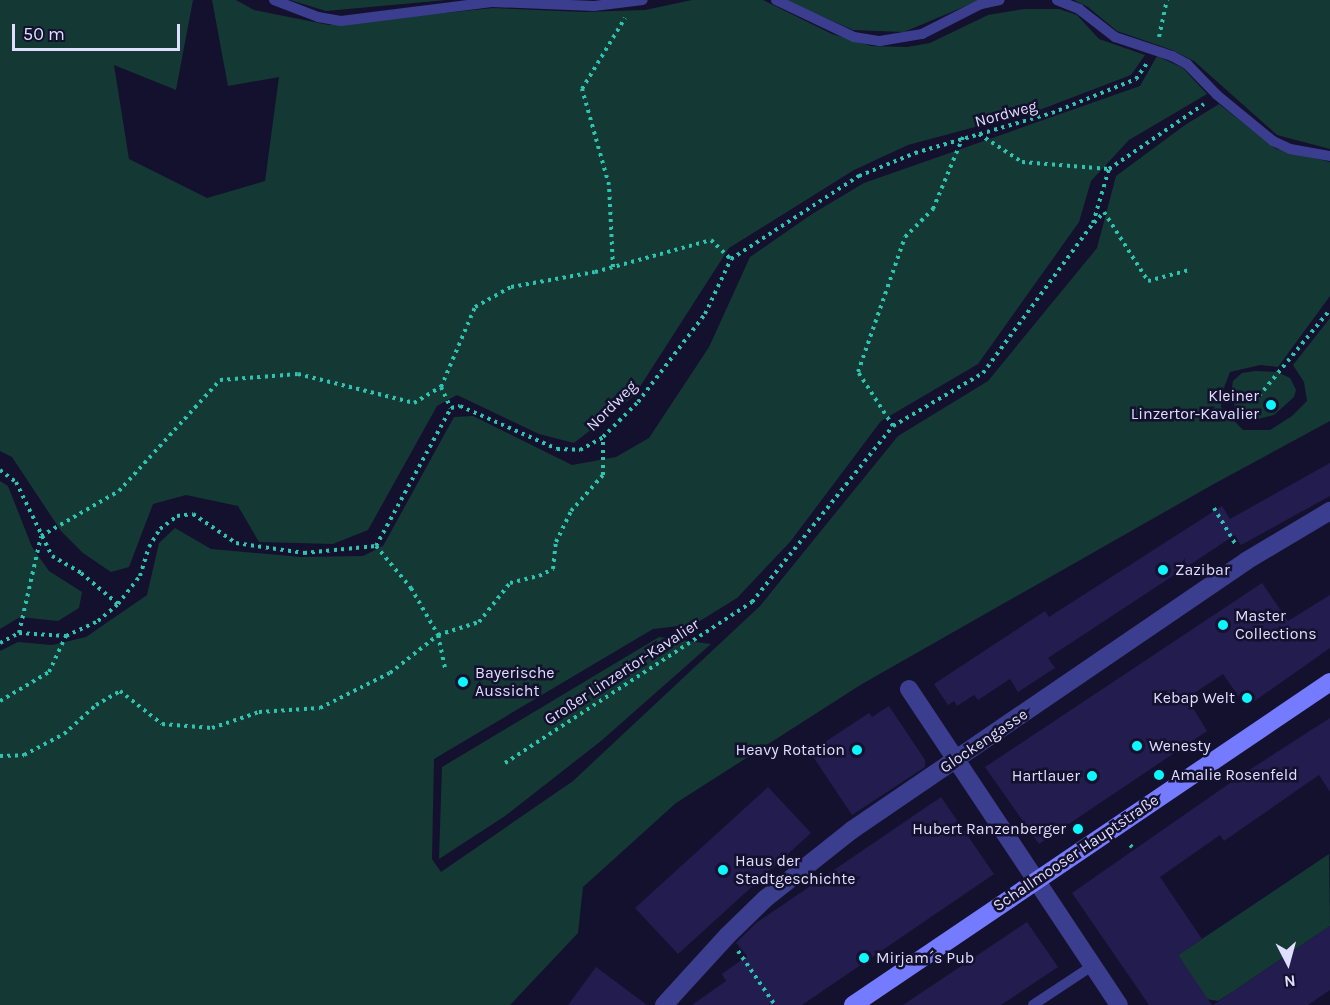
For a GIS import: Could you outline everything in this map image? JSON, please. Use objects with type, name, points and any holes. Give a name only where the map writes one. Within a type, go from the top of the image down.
[{"type":"street","name":"Glockengasse","points":[[664,1005],[727,936],[765,899],[852,830],[1246,561],[1330,511]]},
{"type":"street","name":"Schallmooser Hauptstraße","points":[[853,1005],[1034,880],[1330,682]]},
{"type":"street","points":[[909,689],[1119,1005]]},
{"type":"lane","points":[[274,0],[318,17],[341,21],[492,2],[594,6],[639,1]]},
{"type":"lane","points":[[776,0],[854,37],[880,41],[922,34],[981,4],[1000,0]]},
{"type":"lane","points":[[1057,0],[1079,9],[1115,37],[1187,64],[1217,95],[1273,141],[1290,149],[1330,156]]},
{"type":"lane","points":[[1033,1005],[1092,966]]},
{"type":"path","name":"Nordweg","points":[[451,408],[460,406],[557,450],[580,450],[603,437],[638,402],[705,314],[731,259],[859,176],[915,153],[963,137],[1052,113],[1136,79],[1156,51],[1167,0]]},
{"type":"path","points":[[613,267],[609,185],[582,89],[639,1]]},
{"type":"path","points":[[979,134],[1022,162],[1109,169],[1217,95]]},
{"type":"path","points":[[963,137],[933,209],[905,237],[858,372],[893,426],[983,373],[1104,212],[1148,281],[1189,270]]},
{"type":"path","points":[[1093,224],[1109,169]]},
{"type":"path","points":[[19,633],[41,536],[119,491],[219,380],[298,374],[414,403],[441,387],[476,307],[511,287],[613,267],[711,240],[731,259]]},
{"type":"path","points":[[1259,396],[1330,310]]},
{"type":"path","points":[[376,546],[451,408],[441,387]]},
{"type":"path","name":"Großer Linzertor-Kavalier","points":[[505,763],[752,602],[893,426]]},
{"type":"path","points":[[0,756],[24,755],[64,734],[96,705],[120,691],[162,724],[212,728],[259,712],[320,708],[390,673],[438,635],[479,622],[510,583],[539,576],[553,568],[556,542],[571,511],[603,475],[603,437]]},
{"type":"path","points":[[0,470],[15,482],[52,556],[81,573],[118,604]]},
{"type":"path","points":[[1214,508],[1246,561]]},
{"type":"path","points":[[0,643],[19,633],[66,636],[98,621],[118,604],[141,576],[149,547],[160,529],[177,516],[193,514],[236,543],[304,553],[376,546]]},
{"type":"path","points":[[376,546],[411,588],[438,635],[445,668]]},
{"type":"path","points":[[0,701],[49,672],[66,636]]},
{"type":"path","points":[[727,936],[775,1005]]},
{"type":"green space","points":[[0,0],[193,0],[176,90],[114,65],[129,159],[207,198],[265,181],[279,77],[228,86],[212,0],[236,0],[254,10],[329,25],[493,8],[584,12],[645,10],[692,0],[763,0],[832,34],[871,46],[907,47],[930,43],[988,15],[1024,9],[1059,9],[1077,15],[1099,39],[1145,55],[1131,75],[1042,109],[908,145],[854,170],[729,248],[634,396],[574,443],[539,434],[457,395],[437,406],[368,530],[333,544],[259,542],[238,506],[186,495],[153,504],[129,567],[111,572],[83,553],[61,531],[12,457],[0,451]]},
{"type":"green space","points":[[290,0],[447,0],[326,11]]},
{"type":"green space","points":[[785,0],[980,0],[904,32],[853,30]]},
{"type":"green space","points":[[1074,0],[1330,0],[1330,149],[1277,135],[1194,61],[1172,50],[1117,31],[1088,7]]},
{"type":"green space","points":[[1157,56],[1183,68],[1207,94],[1129,140],[1091,181],[1079,222],[978,364],[881,421],[790,542],[737,598],[695,624],[653,629],[434,759],[432,859],[441,872],[573,781],[760,606],[898,436],[988,381],[1097,248],[1116,176],[1185,125],[1219,104],[1276,149],[1330,162],[1330,296],[1278,367],[1260,365],[1230,372],[1222,393],[1221,407],[1243,430],[1270,430],[1292,416],[1307,401],[1304,382],[1293,365],[1330,318],[1330,421],[1212,485],[862,684],[676,803],[583,887],[578,933],[510,1005],[0,1005],[0,651],[18,642],[52,645],[86,637],[147,595],[159,543],[175,528],[211,549],[301,557],[363,556],[383,546],[454,417],[473,416],[572,465],[616,457],[649,438],[709,347],[750,257],[812,214],[864,183],[1140,86]]},
{"type":"green space","name":"Kleiner Linzertor-Kavalier","points":[[1277,372],[1290,378],[1296,390],[1294,397],[1274,415],[1250,421],[1236,411],[1231,394],[1233,381],[1242,373]]},
{"type":"green space","points":[[0,481],[8,486],[32,547],[49,571],[82,592],[79,608],[58,621],[20,617],[0,629]]},
{"type":"green space","points":[[659,637],[711,644],[601,741],[505,816],[439,859],[442,767]]},
{"type":"green space","points":[[1329,854],[1330,926],[1218,1001],[1206,999],[1178,955]]},
{"type":"building","points":[[1330,463],[1330,496],[1241,545],[1235,535],[1048,658],[1055,668],[1018,692],[1010,679],[978,700],[974,695],[957,706],[954,701],[948,705],[934,684],[1045,611],[1049,617],[1222,506],[1230,519]]},
{"type":"building","points":[[1262,583],[1288,621],[1330,595],[1330,648],[1246,707],[1223,674],[1187,698],[1207,731],[1039,844],[985,767]]},
{"type":"building","points":[[889,706],[925,760],[925,767],[852,815],[810,752],[869,713],[872,717]]},
{"type":"building","points":[[1330,718],[1330,792],[1319,775],[1224,841],[1220,835],[1160,877],[1202,939],[1178,955],[1212,1005],[1149,1005],[1072,893],[1243,774]]},
{"type":"building","name":"Haus der Stadtgeschichte","points":[[768,787],[811,833],[678,954],[635,908]]},
{"type":"building","points":[[941,797],[994,874],[802,1005],[692,1005],[726,981],[722,974],[747,956],[736,943],[756,923]]},
{"type":"building","points":[[1027,922],[1058,967],[1001,1005],[903,1005]]},
{"type":"building","points":[[1330,926],[1330,990],[1308,1005],[1213,1005]]},
{"type":"building","points":[[596,967],[647,1005],[568,1005]]},
{"type":"place","name":"Kleiner Linzertor-Kavalier","points":[[1271,405]]},
{"type":"place","name":"Zazibar","points":[[1163,570]]},
{"type":"place","name":"Master Collections","points":[[1223,625]]},
{"type":"place","name":"Bayerische Aussicht","points":[[463,682]]},
{"type":"place","name":"Kebap Welt","points":[[1247,698]]},
{"type":"place","name":"Wenesty","points":[[1137,746]]},
{"type":"place","name":"Heavy Rotation","points":[[857,750]]},
{"type":"place","name":"Amalie Rosenfeld","points":[[1159,775]]},
{"type":"place","name":"Hartlauer","points":[[1092,776]]},
{"type":"place","name":"Hubert Ranzenberger","points":[[1078,829]]},
{"type":"place","name":"Haus der Stadtgeschichte","points":[[723,870]]},
{"type":"place","name":"Mirjam´s Pub","points":[[864,958]]}]
